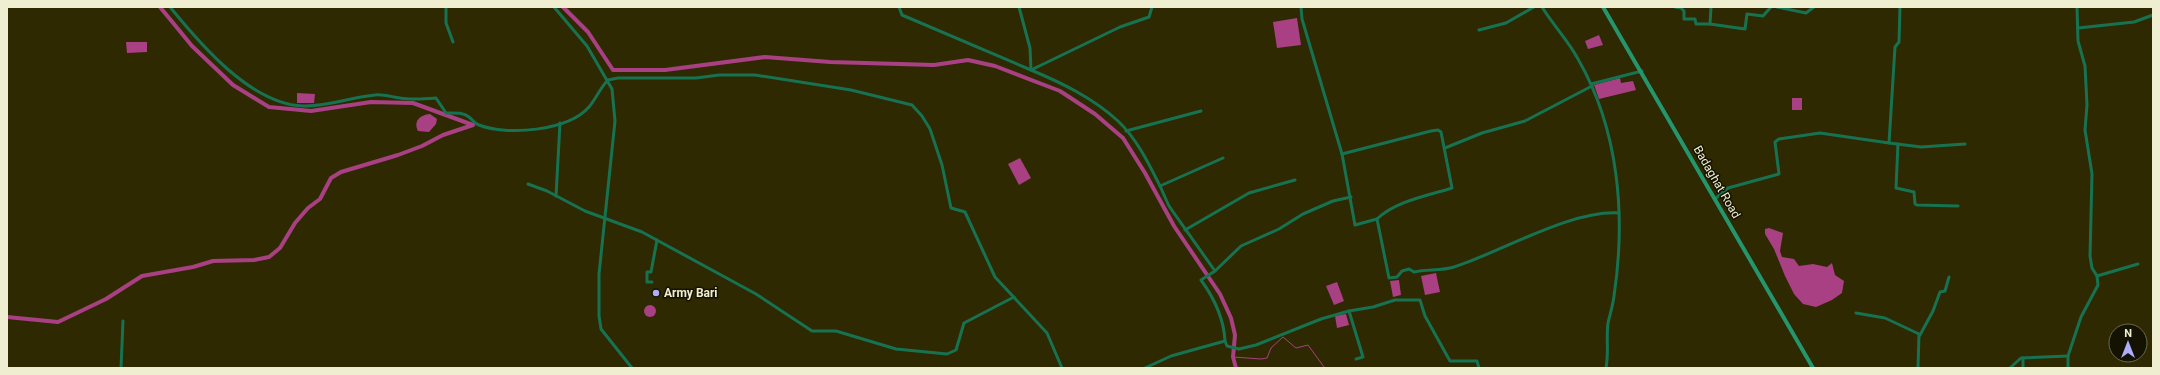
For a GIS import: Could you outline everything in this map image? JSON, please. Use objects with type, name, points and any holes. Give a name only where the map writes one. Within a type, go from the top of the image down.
[{"type":"main road","name":"Badaghat Road","points":[[1603,7],[1716,198],[1755,271],[1813,368]]},
{"type":"street","points":[[170,7],[196,38],[252,89],[286,103],[304,106],[334,104],[378,94],[401,98],[436,98],[446,113],[459,113],[469,117],[479,126],[526,131],[560,123],[579,115],[589,107],[608,80],[618,78],[696,78],[719,75],[754,75],[851,90],[912,105],[922,116],[930,129],[942,165],[951,208],[966,212],[995,277],[1047,334],[1062,368]]},
{"type":"street","points":[[446,7],[446,23],[453,42]]},
{"type":"street","points":[[554,7],[587,46],[612,89],[615,121],[599,274],[599,316],[601,329],[632,368]]},
{"type":"street","points":[[899,7],[902,15],[1065,84],[1119,122],[1144,155],[1169,206],[1213,272]]},
{"type":"street","points":[[1019,7],[1030,48],[1031,70]]},
{"type":"street","points":[[1031,70],[1120,27],[1149,17],[1152,7]]},
{"type":"street","points":[[1301,7],[1302,19],[1342,154],[1355,225],[1377,219],[1388,210],[1402,204],[1452,188],[1442,132],[1438,130],[1342,154]]},
{"type":"street","points":[[1479,30],[1506,23],[1534,7]]},
{"type":"street","points":[[1542,7],[1571,46],[1592,85],[1608,128],[1617,184],[1619,213],[1616,284],[1608,324],[1606,368]]},
{"type":"street","points":[[1675,7],[1681,8],[1684,11],[1684,19],[1695,19],[1696,24],[1710,24],[1746,29],[1747,14],[1763,16],[1771,7]]},
{"type":"street","points":[[1710,24],[1712,7]]},
{"type":"street","points":[[1777,7],[1806,13],[1814,7]]},
{"type":"street","points":[[1889,143],[1895,47],[1899,42],[1900,7]]},
{"type":"street","points":[[2068,367],[2068,356],[2081,317],[2098,285],[2097,276],[2092,268],[2090,256],[2092,174],[2085,130],[2087,105],[2085,66],[2078,41],[2077,7]]},
{"type":"street","points":[[2078,28],[2134,22],[2153,16]]},
{"type":"street","points":[[1445,148],[1482,133],[1525,121],[1592,85],[1642,71]]},
{"type":"street","points":[[1126,131],[1201,111]]},
{"type":"street","points":[[556,196],[560,123]]},
{"type":"street","points":[[1716,198],[1728,188],[1779,174],[1775,142],[1779,139],[1820,133],[1921,147],[1965,144]]},
{"type":"street","points":[[1898,144],[1896,188],[1914,192],[1915,204],[1917,205],[1958,206]]},
{"type":"street","points":[[1160,186],[1223,158]]},
{"type":"street","points":[[1185,230],[1250,193],[1295,180]]},
{"type":"street","points":[[528,184],[586,211],[642,232],[756,294],[812,331],[836,332],[896,349],[947,354],[956,350],[964,323],[1014,297]]},
{"type":"street","points":[[1351,197],[1333,201],[1303,214],[1279,229],[1241,246],[1202,280],[1223,324],[1227,346],[1239,349],[1256,345],[1321,319],[1373,307],[1395,300],[1420,300],[1425,316],[1450,361],[1476,361],[1479,368]]},
{"type":"street","points":[[1377,219],[1390,279],[1397,277],[1402,271],[1409,268],[1414,272],[1454,267],[1561,225],[1600,214],[1619,213]]},
{"type":"street","points":[[652,282],[647,282],[647,277],[648,272],[651,272],[656,240]]},
{"type":"street","points":[[2097,276],[2138,264]]},
{"type":"street","points":[[1918,368],[1920,335],[1934,311],[1940,292],[1945,291],[1948,277]]},
{"type":"street","points":[[1349,312],[1363,357],[1356,359]]},
{"type":"street","points":[[1856,312],[1886,318],[1920,335]]},
{"type":"street","points":[[121,368],[123,321]]},
{"type":"street","points":[[1145,368],[1172,356],[1226,341]]},
{"type":"street","points":[[2010,368],[2023,358],[2068,356]]},
{"type":"street","points":[[2023,358],[2023,368]]},
{"type":"shaded area","points":[[1297,18],[1301,45],[1277,48],[1273,22]]},
{"type":"shaded area","points":[[1599,35],[1603,45],[1588,49],[1585,41]]},
{"type":"shaded area","points":[[126,42],[147,42],[147,52],[127,53]]},
{"type":"shaded area","points":[[1620,78],[1621,83],[1633,81],[1636,90],[1599,99],[1594,85]]},
{"type":"shaded area","points":[[297,93],[315,94],[314,103],[297,103]]},
{"type":"shaded area","points":[[1792,98],[1802,98],[1802,110],[1792,110]]},
{"type":"shaded area","points":[[430,114],[437,119],[436,124],[429,132],[418,131],[416,124],[418,119]]},
{"type":"shaded area","points":[[1020,158],[1031,178],[1019,185],[1008,164]]},
{"type":"shaded area","points":[[1769,228],[1783,233],[1780,251],[1782,257],[1794,259],[1799,266],[1813,264],[1827,267],[1832,263],[1835,275],[1844,281],[1842,293],[1832,300],[1816,307],[1803,304],[1794,294],[1774,249],[1765,234],[1765,229]]},
{"type":"shaded area","points":[[1436,273],[1440,292],[1425,295],[1421,276]]},
{"type":"shaded area","points":[[1399,280],[1401,295],[1393,297],[1390,281]]},
{"type":"shaded area","points":[[1337,282],[1344,301],[1334,305],[1326,286]]},
{"type":"shaded area","points":[[648,305],[652,305],[656,311],[652,317],[648,317],[644,313],[644,309]]},
{"type":"shaded area","points":[[1346,314],[1349,325],[1337,328],[1335,316]]},
{"type":"waterway","points":[[7,317],[58,322],[106,299],[142,276],[193,267],[213,261],[254,260],[269,257],[280,248],[295,223],[308,208],[320,199],[331,178],[341,172],[398,155],[422,146],[443,135],[473,125],[413,103],[371,102],[311,111],[269,107],[233,85],[192,46],[160,7]]},
{"type":"waterway","points":[[563,7],[588,32],[613,70],[665,70],[765,57],[830,62],[934,65],[968,60],[995,66],[1060,91],[1095,114],[1123,138],[1145,173],[1174,226],[1220,294],[1231,318],[1235,335],[1233,357],[1236,368]]},
{"type":"waterway","points":[[1233,357],[1267,358],[1271,348],[1283,337],[1296,348],[1308,345],[1324,367]]},
{"type":"place","name":"Army Bari","points":[[656,293]]}]
